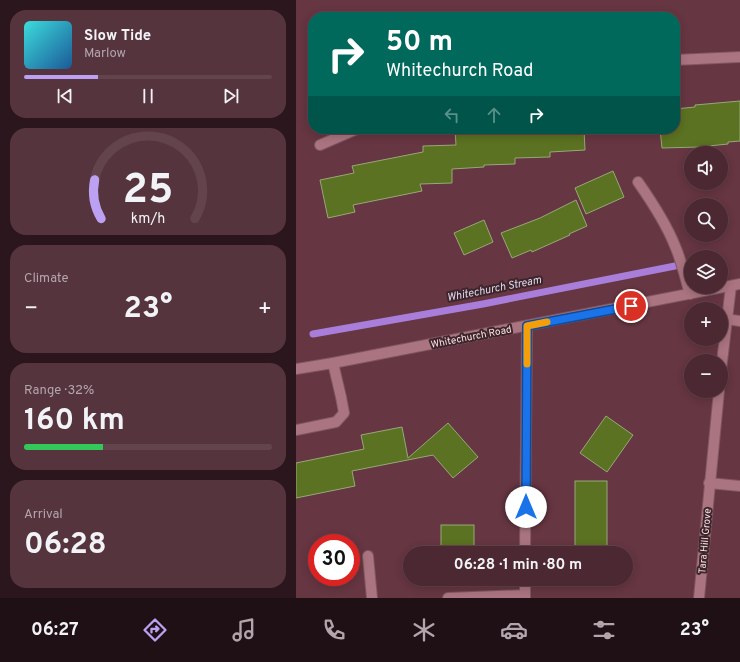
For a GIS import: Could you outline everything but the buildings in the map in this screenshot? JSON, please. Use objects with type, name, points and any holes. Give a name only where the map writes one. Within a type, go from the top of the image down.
[{"type":"street","points":[[680,60],[740,57]]},
{"type":"street","points":[[320,145],[345,134]]},
{"type":"street","points":[[638,182],[658,211],[675,245],[684,272]]},
{"type":"street","points":[[728,312],[736,285]]},
{"type":"street","name":"Whitechurch Road","points":[[296,369],[690,294]]},
{"type":"street","points":[[728,319],[740,321]]},
{"type":"street","points":[[525,546],[527,326]]},
{"type":"street","points":[[296,430],[336,422],[344,413],[333,363]]},
{"type":"street","name":"Tara Hill Grove","points":[[699,598],[718,398]]},
{"type":"street","points":[[709,483],[740,486]]},
{"type":"street","points":[[368,556],[372,598]]},
{"type":"street","points":[[448,598],[525,597],[525,586]]},
{"type":"waterway","name":"Whitechurch Stream","points":[[313,334],[483,304],[680,265]]},
{"type":"slow traffic","points":[[527,364],[527,326],[547,322]]},
{"type":"route","points":[[526,507],[527,326],[631,306]]}]
